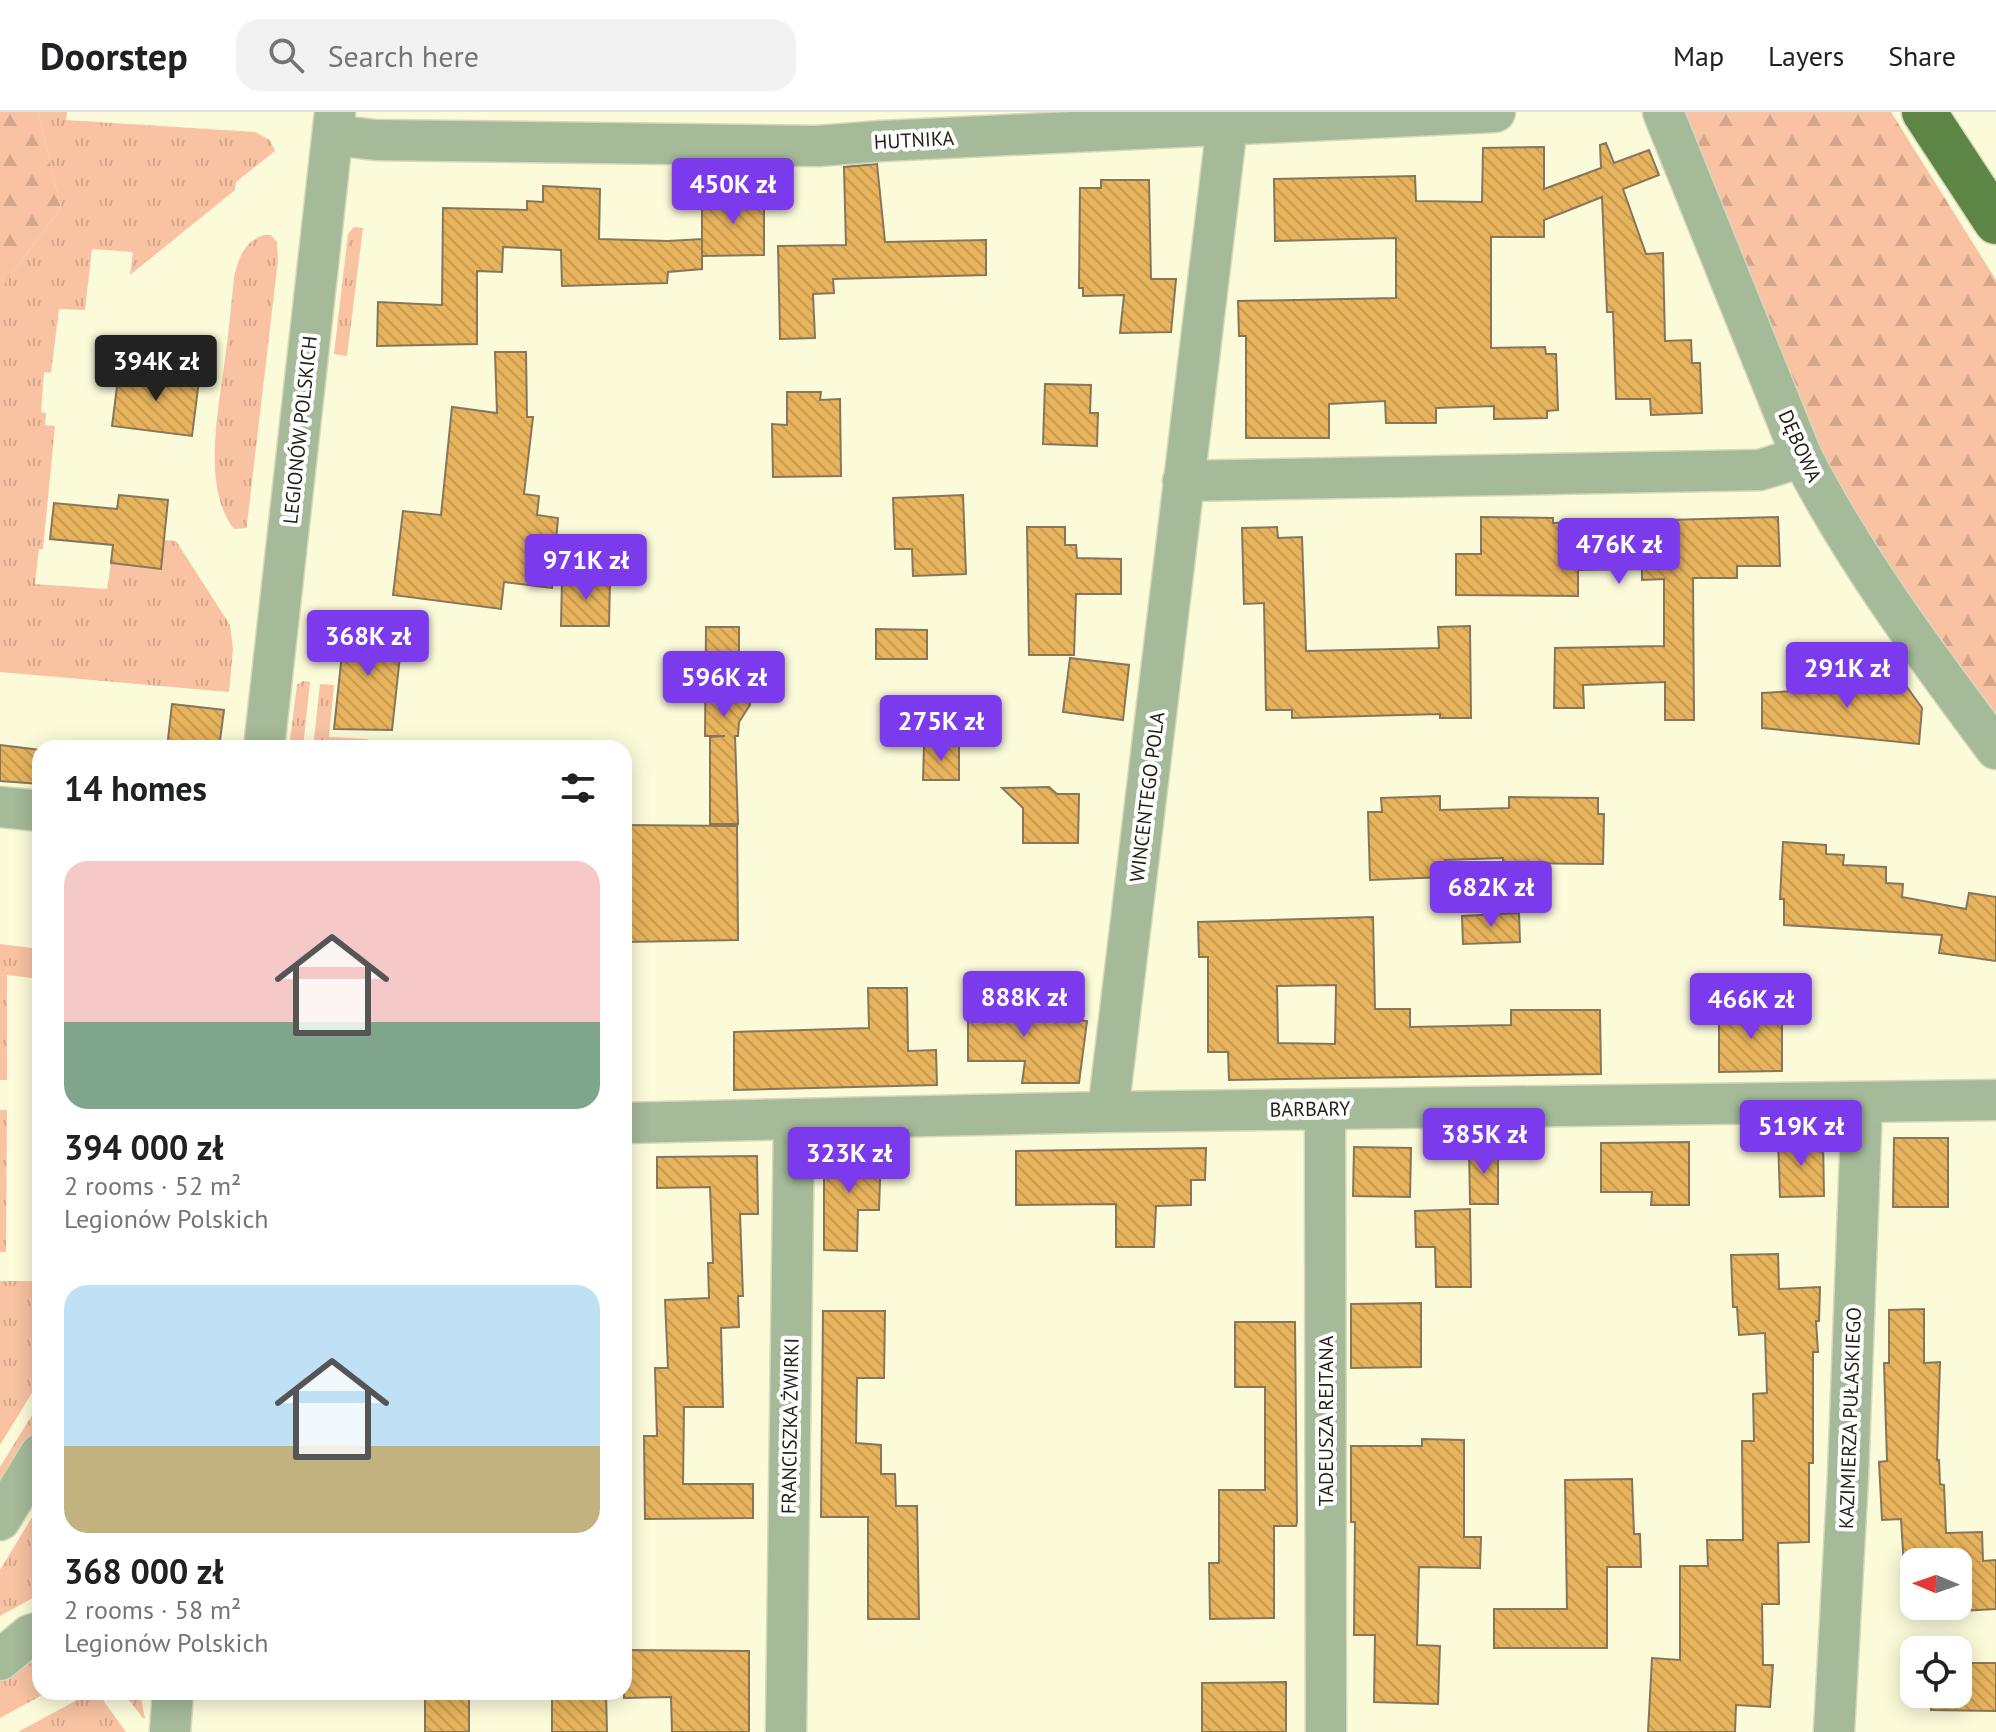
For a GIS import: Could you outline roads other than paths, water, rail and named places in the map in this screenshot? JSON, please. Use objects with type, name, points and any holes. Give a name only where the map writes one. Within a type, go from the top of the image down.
[{"type":"main road","points":[[1924,112],[1996,222]]},
{"type":"street","name":"HUTNIKA","points":[[334,123],[376,140],[818,146],[883,126],[1227,125],[1495,112]]},
{"type":"street","name":"DĘBOWA","points":[[1663,112],[1802,457],[1853,548],[1912,636],[1996,749]]},
{"type":"street","name":"LEGIONÓW POLSKICH","points":[[265,740],[334,123]]},
{"type":"street","name":"WINCENTEGO POLA","points":[[1108,1112],[1227,125]]},
{"type":"street","points":[[1183,481],[1760,470],[1802,457]]},
{"type":"street","points":[[0,807],[32,810]]},
{"type":"street","name":"BARBARY","points":[[632,1123],[1108,1112],[1996,1100]]},
{"type":"street","name":"KAZIMIERZA PUŁASKIEGO","points":[[1834,1732],[1848,1476],[1862,1103]]},
{"type":"street","name":"TADEUSZA REJTANA","points":[[1325,1109],[1326,1732]]},
{"type":"street","name":"FRANCISZKA ŻWIRKI","points":[[786,1732],[794,1120]]},
{"type":"street","points":[[0,1520],[32,1467]]},
{"type":"street","points":[[0,1520],[32,1484]]},
{"type":"street","points":[[0,1630],[32,1611]]},
{"type":"street","points":[[0,1660],[32,1634]]},
{"type":"street","points":[[170,1732],[172,1700]]}]
